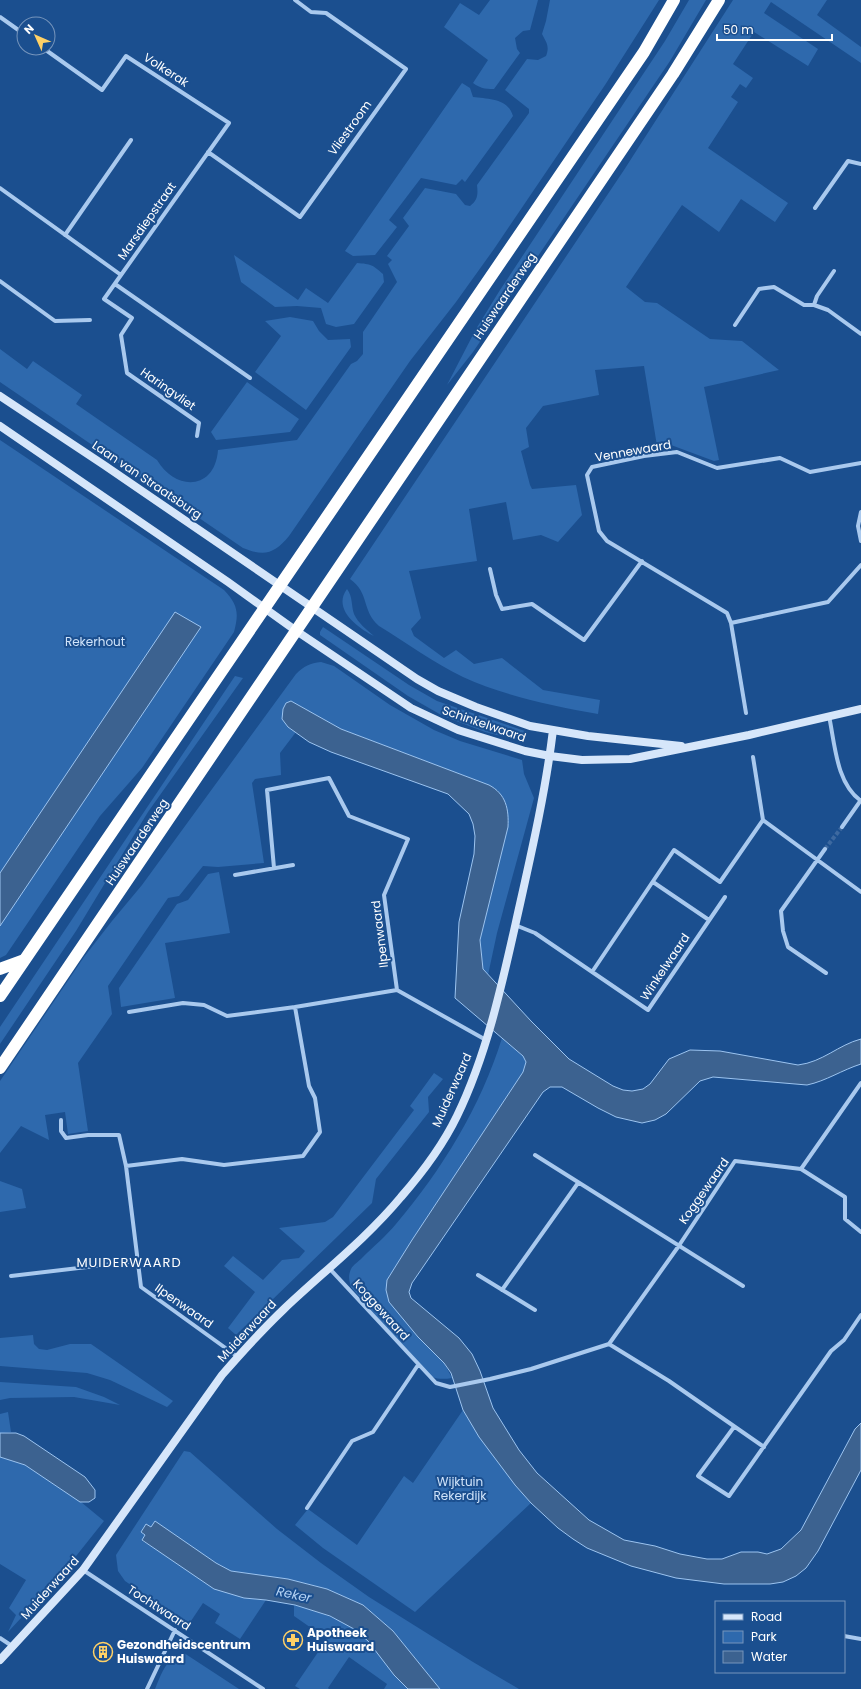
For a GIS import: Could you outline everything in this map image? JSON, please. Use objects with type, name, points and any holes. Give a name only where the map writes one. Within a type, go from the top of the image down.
[{"type":"highway","name":"Huiswaarderweg","points":[[0,996],[644,52],[674,0]]},
{"type":"highway","name":"Huiswaarderweg","points":[[0,1068],[295,630],[669,80],[719,0]]},
{"type":"highway","points":[[0,969],[24,960]]},
{"type":"street","name":"Vliestroom","points":[[208,152],[300,217],[406,68],[326,13],[312,12],[295,0]]},
{"type":"street","points":[[0,17],[16,28]]},
{"type":"street","name":"Volkerak","points":[[54,56],[102,90],[126,56],[229,123]]},
{"type":"street","name":"Marsdiepstraat","points":[[0,188],[121,275],[229,123]]},
{"type":"street","points":[[66,235],[131,140]]},
{"type":"street","points":[[815,208],[848,161],[861,164]]},
{"type":"street","points":[[814,305],[817,296],[834,271]]},
{"type":"street","name":"Haringvliet","points":[[121,275],[104,299],[132,318],[121,335],[127,373],[199,423],[197,436]]},
{"type":"street","points":[[0,281],[55,321],[90,320]]},
{"type":"street","points":[[115,284],[250,378]]},
{"type":"street","points":[[735,325],[759,289],[774,287],[804,305],[814,305],[828,310],[861,334]]},
{"type":"street","name":"Laan van Straatsburg","points":[[0,396],[280,585]]},
{"type":"street","points":[[0,426],[295,630]]},
{"type":"street","name":"Vennewaard","points":[[746,713],[731,623],[727,613],[607,541],[599,531],[587,475],[592,467],[644,456],[677,452],[717,468],[780,458],[810,472],[861,463]]},
{"type":"street","points":[[861,512],[858,526],[861,541]]},
{"type":"street","points":[[490,569],[496,595],[502,609],[532,604],[584,640],[642,561]]},
{"type":"street","points":[[731,623],[828,602],[861,565]]},
{"type":"street","points":[[280,585],[311,607]]},
{"type":"street","name":"Schinkelwaard","points":[[311,607],[417,679],[438,691],[476,707],[530,726],[588,736],[690,747]]},
{"type":"street","name":"Schinkelwaard","points":[[295,630],[411,708],[432,719],[493,742],[550,756],[582,760],[630,759],[749,736],[861,709]]},
{"type":"street","points":[[829,716],[840,768],[847,787],[861,801],[842,826]]},
{"type":"street","points":[[515,925],[541,806],[553,730]]},
{"type":"street","points":[[592,972],[674,850],[720,882],[763,820],[753,757]]},
{"type":"street","name":"Ilpenwaard","points":[[274,868],[267,790],[329,778],[349,816],[408,839],[384,895],[397,990]]},
{"type":"street","points":[[763,820],[861,892]]},
{"type":"street","points":[[825,849],[781,911],[783,931],[788,947],[826,973]]},
{"type":"street","points":[[235,875],[293,865]]},
{"type":"street","points":[[653,882],[709,920]]},
{"type":"street","name":"Winkelwaard","points":[[515,925],[535,933],[648,1010],[725,897]]},
{"type":"street","name":"Muiderwaard","points":[[0,1660],[83,1570],[222,1375],[238,1356],[283,1310],[361,1240],[393,1207],[436,1150],[457,1116],[468,1092],[489,1031],[515,925]]},
{"type":"street","points":[[130,1012],[183,1003],[204,1005],[227,1016],[295,1007],[397,990],[486,1040]]},
{"type":"street","points":[[126,1166],[182,1159],[224,1165],[303,1156],[320,1132],[315,1098],[309,1086],[295,1007]]},
{"type":"street","points":[[801,1169],[861,1083]]},
{"type":"street","name":"Ilpenwaard","points":[[61,1120],[61,1131],[66,1138],[88,1135],[119,1135],[126,1166],[140,1287],[238,1356]]},
{"type":"street","points":[[535,1155],[742,1286]]},
{"type":"street","name":"Koggewaard","points":[[330,1268],[436,1384],[450,1387],[490,1379],[531,1368],[610,1344],[735,1160],[801,1169],[845,1197],[845,1219],[861,1232]]},
{"type":"street","points":[[502,1290],[578,1183]]},
{"type":"street","points":[[11,1276],[138,1262]]},
{"type":"street","points":[[478,1275],[535,1310]]},
{"type":"street","points":[[734,1427],[698,1476],[729,1496],[831,1351],[844,1340],[861,1315]]},
{"type":"street","points":[[610,1344],[669,1381],[764,1447]]},
{"type":"street","points":[[307,1508],[352,1441],[373,1432],[418,1365]]},
{"type":"street","name":"Tochtwaard","points":[[83,1570],[263,1689]]},
{"type":"street","points":[[147,1689],[175,1630]]},
{"type":"street","points":[[845,1636],[861,1639]]},
{"type":"street","points":[[0,1638],[12,1647]]},
{"type":"green space","points":[[490,0],[538,0],[530,30],[523,31],[515,38],[517,49],[520,53],[494,89],[482,88],[473,83],[488,60],[444,27],[460,3],[479,15]]},
{"type":"green space","points":[[550,0],[659,0],[605,85],[494,249],[456,302],[410,361],[289,536],[274,550],[264,553],[243,548],[0,382],[0,349],[27,369],[33,361],[82,395],[76,404],[157,460],[165,470],[174,477],[183,481],[193,482],[202,479],[210,473],[215,463],[218,450],[297,440],[351,364],[357,361],[363,354],[363,332],[397,282],[388,264],[392,260],[387,256],[409,226],[403,218],[425,188],[456,194],[465,205],[470,206],[477,197],[477,185],[529,113],[529,109],[505,90],[527,59],[538,60],[546,56],[548,47],[542,34]]},
{"type":"green space","points":[[689,0],[706,0],[670,61],[473,352],[447,385],[476,329],[500,290],[665,41]]},
{"type":"green space","points":[[733,0],[827,0],[817,15],[861,47],[861,63],[771,2],[764,13],[818,49],[808,66],[754,32],[733,64],[753,78],[746,88],[740,84],[731,97],[738,102],[708,148],[788,203],[775,222],[741,199],[719,232],[682,205],[626,287],[645,302],[657,303],[710,339],[742,341],[779,370],[704,387],[719,460],[714,461],[671,445],[657,446],[644,366],[595,370],[599,395],[543,406],[526,428],[529,447],[521,451],[530,485],[532,489],[576,485],[582,515],[558,542],[541,535],[513,540],[506,502],[469,509],[477,561],[409,571],[421,618],[411,629],[414,636],[444,658],[456,650],[474,664],[502,658],[543,690],[600,700],[598,714],[547,704],[495,690],[452,671],[379,626],[373,620],[360,590],[350,579],[624,170]]},
{"type":"green space","points":[[462,83],[470,88],[473,97],[497,100],[507,106],[513,116],[465,182],[462,179],[456,185],[421,178],[389,220],[397,227],[375,255],[353,256],[345,251]]},
{"type":"green space","points":[[234,255],[298,300],[306,288],[328,303],[357,263],[369,265],[377,269],[383,274],[384,282],[354,324],[336,327],[326,324],[321,308],[297,306],[275,307],[241,282]]},
{"type":"green space","points":[[290,317],[313,321],[319,331],[328,340],[350,339],[351,347],[306,410],[255,372],[281,336],[265,321]]},
{"type":"green space","points":[[247,382],[299,419],[290,432],[216,440],[211,432]]},
{"type":"green space","name":"Rekerhout","points":[[0,440],[224,590],[235,605],[237,620],[234,632],[142,768],[100,816],[6,955],[0,958]]},
{"type":"green space","points":[[347,589],[350,595],[354,614],[363,626],[374,636],[354,623],[345,611],[343,596]]},
{"type":"green space","points":[[323,627],[409,685],[437,701],[528,732],[525,742],[485,732],[443,716],[408,696],[320,635]]},
{"type":"green space","points":[[321,662],[334,666],[390,705],[434,730],[460,741],[522,760],[524,774],[534,798],[497,933],[488,975],[483,969],[480,940],[508,827],[489,785],[341,729],[291,701],[286,703],[283,716],[286,723],[296,732],[280,753],[281,775],[255,779],[252,783],[264,863],[218,867],[203,866],[179,896],[168,898],[108,986],[112,1014],[78,1063],[88,1131],[68,1134],[65,1112],[45,1115],[49,1140],[21,1126],[0,1153],[0,1081],[84,957],[142,885],[296,674],[307,665]]},
{"type":"green space","points":[[235,676],[243,678],[148,812],[76,931],[0,1044],[0,1027]]},
{"type":"green space","points":[[219,872],[230,933],[165,943],[175,998],[121,1007],[119,988],[177,904],[188,900],[208,874]]},
{"type":"green space","points":[[502,1038],[523,1056],[526,1062],[523,1072],[387,1280],[418,1337],[444,1363],[452,1378],[436,1378],[423,1370],[351,1287],[349,1274],[353,1266],[396,1224],[429,1182],[444,1159],[483,1088]]},
{"type":"green space","points":[[434,1073],[443,1079],[428,1097],[429,1112],[376,1179],[372,1203],[236,1335],[228,1328],[255,1292],[224,1266],[233,1256],[263,1280],[282,1260],[299,1258],[305,1251],[279,1228],[325,1222],[333,1217],[414,1110],[410,1106]]},
{"type":"green space","points":[[0,1181],[22,1189],[26,1208],[0,1212]]},
{"type":"green space","points":[[33,1335],[34,1344],[39,1349],[47,1350],[70,1344],[91,1344],[173,1401],[167,1407],[110,1380],[87,1373],[0,1366],[0,1338]]},
{"type":"green space","points":[[0,1382],[76,1387],[104,1397],[120,1405],[74,1397],[10,1398],[0,1400]]},
{"type":"green space","name":"Wijktuin Rekerdijk","points":[[463,1410],[495,1458],[531,1503],[415,1612],[323,1548],[295,1525],[308,1509],[357,1545],[404,1476],[413,1483]]},
{"type":"green space","points":[[8,1412],[11,1432],[0,1433],[0,1414]]},
{"type":"green space","points":[[184,1451],[190,1452],[277,1529],[321,1563],[369,1597],[519,1689],[440,1689],[393,1631],[363,1605],[327,1589],[288,1579],[231,1571],[146,1524],[141,1532],[145,1535],[142,1541],[244,1598],[266,1600],[240,1639],[215,1623],[220,1614],[203,1603],[189,1624],[125,1581],[118,1571],[116,1555]]},
{"type":"green space","points":[[0,1457],[25,1465],[81,1502],[104,1521],[61,1575],[8,1632],[16,1615],[9,1608],[26,1580],[0,1564]]},
{"type":"green space","points":[[294,1605],[333,1618],[354,1629],[376,1649],[408,1689],[384,1689],[387,1684],[349,1657],[328,1688],[329,1689],[300,1689],[295,1686],[327,1639],[294,1616]]},
{"type":"green space","points":[[184,1653],[239,1689],[155,1689],[162,1672],[168,1663],[172,1659]]},
{"type":"water","points":[[175,612],[201,627],[0,926],[0,873]]},
{"type":"water","points":[[291,701],[341,729],[489,785],[503,797],[508,814],[508,827],[480,940],[483,969],[531,1021],[569,1059],[613,1086],[623,1090],[632,1091],[643,1089],[650,1084],[669,1059],[690,1050],[720,1051],[798,1065],[815,1061],[845,1045],[861,1039],[861,1064],[821,1081],[807,1085],[713,1077],[700,1081],[666,1114],[655,1120],[642,1123],[616,1117],[562,1087],[550,1087],[543,1092],[412,1283],[409,1292],[411,1298],[459,1338],[472,1354],[480,1371],[493,1408],[519,1450],[537,1473],[589,1520],[624,1540],[707,1559],[722,1559],[741,1552],[758,1552],[767,1554],[781,1549],[801,1530],[855,1429],[861,1423],[861,1470],[818,1551],[806,1568],[796,1576],[783,1582],[770,1584],[724,1584],[676,1578],[631,1566],[587,1548],[573,1539],[558,1528],[531,1503],[515,1485],[479,1437],[463,1410],[451,1373],[444,1363],[418,1337],[389,1302],[386,1290],[387,1280],[523,1072],[526,1062],[523,1056],[455,998],[459,922],[474,854],[475,836],[473,824],[469,814],[448,794],[331,752],[309,742],[288,727],[282,719],[283,709],[286,703]]},
{"type":"water","points":[[0,1433],[16,1433],[24,1436],[85,1477],[95,1490],[95,1498],[89,1502],[80,1502],[25,1465],[0,1457]]},
{"type":"water","name":"Reker","points":[[155,1521],[216,1563],[231,1571],[288,1579],[327,1589],[363,1605],[393,1631],[440,1689],[408,1689],[394,1675],[368,1641],[354,1629],[330,1616],[295,1605],[244,1598],[214,1589],[142,1540],[145,1535],[141,1532],[146,1524],[151,1527]]},
{"type":"tunnel","points":[[825,849],[842,827]]},
{"type":"place","name":"Apotheek Huiswaard","points":[[293,1640]]},
{"type":"place","name":"Gezondheidscentrum Huiswaard","points":[[103,1652]]},
{"type":"district","name":"MUIDERWAARD","points":[[129,1262]]}]
